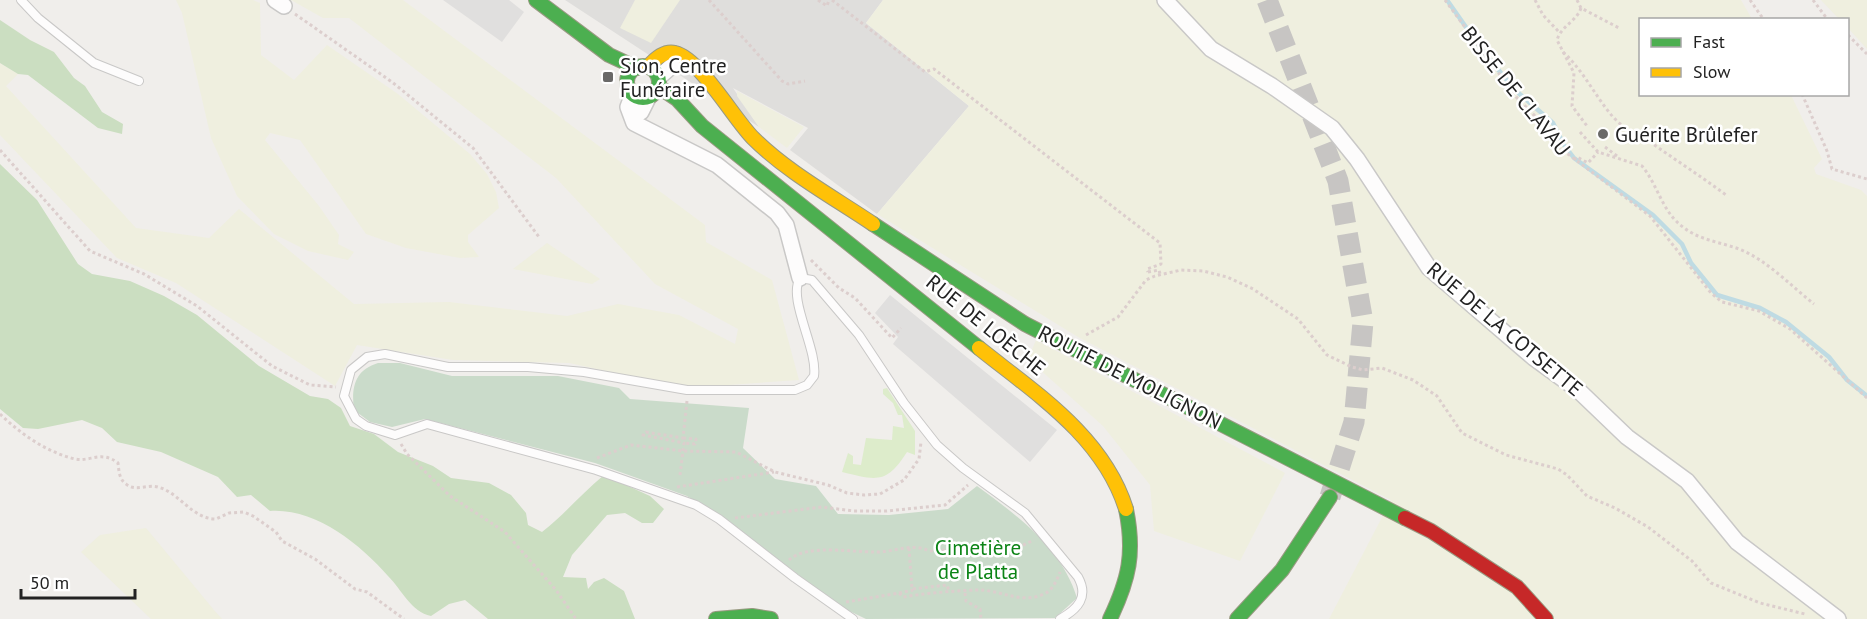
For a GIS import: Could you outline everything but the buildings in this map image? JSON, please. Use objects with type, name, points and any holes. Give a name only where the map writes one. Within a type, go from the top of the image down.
[{"type":"street","name":"RUE DE LOÈCHE","points":[[536,0],[702,126],[1028,386],[1078,429],[1094,447],[1118,484],[1128,516],[1132,541],[1125,583],[1110,619]]},
{"type":"street","name":"RUE DE LA COTSETTE","points":[[1165,0],[1211,49],[1272,86],[1332,128],[1350,150],[1429,268],[1534,358],[1578,390],[1627,437],[1687,481],[1737,542],[1838,619]]},
{"type":"street","name":"ROUTE DE MOLIGNON","points":[[649,88],[682,57],[697,69],[753,138],[802,177],[1025,324],[1431,531],[1517,587],[1546,619]]},
{"type":"street","name":"RUE DE LOÈCHE","points":[[649,88],[670,93],[689,110],[702,126]]},
{"type":"street","points":[[649,88],[628,107],[634,123],[717,165],[777,213],[786,225],[800,278]]},
{"type":"street","points":[[1237,619],[1282,570],[1330,497]]},
{"type":"street","points":[[716,619],[738,616],[769,619]]},
{"type":"lane","points":[[21,0],[39,18],[94,63],[139,81]]},
{"type":"lane","points":[[853,619],[702,508],[579,465],[427,424],[395,435],[366,426],[356,419],[344,396],[347,379],[359,362],[367,357],[385,354],[448,367],[550,368],[687,390],[795,390],[812,381],[815,368],[795,291],[800,278],[812,280],[845,316],[923,429],[949,457],[1025,513],[1068,565],[1083,586],[1083,596],[1073,611],[1060,619]]},
{"type":"path","points":[[709,0],[782,81],[788,84],[805,81]]},
{"type":"path","points":[[818,0],[826,6],[830,0],[925,72],[934,69],[1160,243],[1161,264],[1147,268],[1148,272],[1159,270],[1161,274]]},
{"type":"path","name":"BISSE DE CLAVAU","points":[[1445,0],[1517,98],[1557,137],[1560,148],[1650,216],[1679,249],[1694,275],[1722,302],[1759,311],[1790,329],[1867,398]]},
{"type":"path","points":[[1536,0],[1543,15],[1559,33]]},
{"type":"path","points":[[1577,0],[1581,8],[1618,28]]},
{"type":"path","points":[[1750,0],[1763,18]]},
{"type":"path","points":[[1813,0],[1826,18]]},
{"type":"path","points":[[280,3],[400,88],[473,148],[539,237]]},
{"type":"path","points":[[1581,8],[1579,14],[1559,33],[1557,40],[1574,74],[1572,106],[1587,126]]},
{"type":"path","points":[[1849,36],[1867,54]]},
{"type":"path","points":[[1563,52],[1573,61],[1584,80],[1597,93],[1615,119],[1629,132],[1688,166],[1726,195]]},
{"type":"path","points":[[1803,96],[1827,151],[1832,169],[1867,179]]},
{"type":"path","points":[[1580,132],[1598,152],[1619,158]]},
{"type":"path","points":[[1605,147],[1625,162],[1642,166],[1667,210],[1683,227],[1754,257],[1814,304]]},
{"type":"path","points":[[0,150],[90,251],[144,274],[188,301],[255,355],[296,379],[324,388],[337,387],[347,379]]},
{"type":"path","points":[[1575,159],[1588,163],[1598,152]]},
{"type":"path","points":[[796,262],[809,258],[839,288],[855,298],[892,338],[901,328]]},
{"type":"path","points":[[1066,345],[1112,323],[1126,310],[1146,280],[1161,274],[1181,270],[1203,271],[1240,282],[1304,323],[1327,355],[1363,370],[1382,368],[1397,372],[1428,389],[1440,400],[1462,433],[1506,455],[1558,470],[1567,475],[1587,496],[1615,508],[1648,527],[1692,561],[1712,583],[1760,603],[1810,616]]},
{"type":"path","points":[[683,438],[688,399]]},
{"type":"path","points":[[0,414],[15,428],[45,447],[82,460],[93,456],[111,457],[118,463],[120,476],[126,484],[133,487],[158,487],[189,505],[202,518],[216,519],[221,514],[244,512],[253,516],[276,532],[282,541],[315,559],[355,589],[367,592],[404,619]]},
{"type":"path","points":[[579,465],[631,445],[683,451],[736,452],[775,472],[828,485],[847,493],[880,494],[896,487],[912,472],[919,459],[923,429]]},
{"type":"path","points":[[646,432],[683,438],[696,439],[695,444],[643,435],[646,432]]},
{"type":"path","points":[[395,435],[407,454],[450,496],[505,532],[556,590],[576,619]]},
{"type":"path","points":[[680,475],[684,443]]},
{"type":"path","points":[[672,496],[677,486],[775,472]]},
{"type":"path","points":[[728,525],[732,519],[822,507],[854,512],[945,505],[977,477]]},
{"type":"path","points":[[783,568],[792,556],[837,549],[876,552],[922,547],[929,551],[980,549],[1001,555],[1022,548],[1043,534]]},
{"type":"path","points":[[909,548],[913,590]]},
{"type":"path","points":[[898,593],[903,597],[977,590],[1011,597],[1036,597],[1046,594],[1068,565]]},
{"type":"path","points":[[839,610],[845,603],[855,599],[947,585],[949,591]]},
{"type":"path","points":[[965,592],[966,601],[980,609],[981,619]]},
{"type":"shaded area","points":[[443,0],[509,0],[524,12],[502,42]]},
{"type":"shaded area","points":[[565,0],[883,0],[866,23],[969,106],[877,214],[790,150],[808,128],[733,88],[759,127]]},
{"type":"shaded area","points":[[890,295],[1057,430],[1030,462],[893,344],[898,337],[875,313]]},
{"type":"green space","points":[[176,0],[253,0],[260,3],[261,55],[294,80],[327,45],[398,94],[470,154],[487,174],[496,192],[499,208],[468,235],[468,242],[479,257],[460,258],[406,248],[366,234],[300,140],[270,133],[265,140],[319,206],[339,235],[338,244],[354,252],[348,260],[308,251],[274,234],[237,196],[211,138],[182,13]]},
{"type":"green space","points":[[291,0],[403,0],[705,225],[706,242],[772,280],[799,380],[686,388],[569,363],[453,360],[357,345],[335,386],[176,283],[117,258],[0,135],[0,63],[18,74],[6,86],[136,228],[209,238],[239,209],[354,304],[449,302],[567,316],[618,304],[679,315],[735,344],[738,329],[655,284],[556,178],[349,18],[323,18]]},
{"type":"green space","points":[[635,0],[680,0],[651,43],[620,28]]},
{"type":"green space","points":[[883,0],[1741,0],[1751,18],[1639,18],[1639,96],[1791,96],[1822,159],[1814,168],[1816,174],[1861,190],[1867,196],[1867,619],[1329,619],[1391,500],[1078,337],[877,214],[969,106],[866,23]]},
{"type":"green space","points":[[1821,0],[1867,0],[1867,49],[1849,29],[1849,18],[1838,18]]},
{"type":"green space","points":[[0,20],[30,40],[54,52],[74,78],[85,86],[102,112],[123,124],[122,134],[98,128],[28,75],[18,74],[0,63]]},
{"type":"green space","points":[[737,91],[804,127],[787,148],[759,127],[737,96]]},
{"type":"green space","points":[[0,164],[37,200],[78,264],[92,274],[130,281],[164,296],[197,315],[259,366],[310,396],[328,399],[341,408],[350,426],[374,434],[398,452],[433,466],[451,478],[489,483],[511,495],[526,513],[528,525],[542,532],[604,475],[650,496],[664,509],[653,523],[642,523],[625,513],[607,515],[572,555],[563,577],[586,578],[588,589],[594,582],[604,578],[624,591],[635,619],[488,619],[465,600],[449,604],[431,616],[424,614],[412,605],[364,552],[335,530],[319,522],[303,515],[270,511],[251,495],[237,497],[218,477],[161,452],[117,442],[102,428],[82,420],[38,429],[23,428],[0,409]]},
{"type":"green space","points":[[547,243],[600,279],[592,284],[513,269]]},
{"type":"green space","points":[[1036,340],[1285,473],[1240,561],[1154,531],[1150,485],[1103,426],[1028,359]]},
{"type":"green space","name":"Cimetière de Platta","points":[[378,363],[400,363],[452,376],[558,376],[619,388],[630,399],[749,408],[743,448],[775,479],[816,486],[838,514],[889,515],[948,509],[977,486],[1023,521],[1050,548],[1070,580],[1077,598],[1055,618],[866,619],[839,606],[724,518],[687,496],[595,463],[425,419],[392,427],[370,422],[354,410],[353,394],[356,380],[364,370]]},
{"type":"green space","points":[[887,388],[915,431],[915,455],[907,452],[893,470],[879,477],[864,477],[842,472],[848,453],[853,456],[853,464],[861,465],[866,438],[892,440],[893,426],[904,428],[902,415],[898,415],[893,403],[883,394],[883,389]]},
{"type":"green space","points":[[146,528],[222,619],[151,619],[81,552],[100,535]]},
{"type":"waterway","points":[[1447,0],[1482,50],[1515,90],[1553,123],[1564,145],[1574,158],[1653,215],[1682,244],[1691,263],[1717,295],[1760,308],[1786,322],[1829,357],[1847,380],[1867,396]]},
{"type":"tunnel","points":[[1267,0],[1338,181],[1363,322],[1354,422],[1330,497]]},
{"type":"traffic: fast","points":[[536,0],[609,55],[637,68]]},
{"type":"traffic: fast","points":[[643,66],[654,71],[659,82],[654,93],[643,98],[632,93],[627,82],[632,71],[643,66]]},
{"type":"traffic: fast","points":[[659,87],[677,99],[702,126],[979,348]]},
{"type":"traffic: fast","points":[[873,224],[1025,324],[1405,518]]},
{"type":"traffic: fast","points":[[1237,619],[1282,570],[1330,497]]},
{"type":"traffic: fast","points":[[1110,619],[1126,578],[1130,553],[1126,509]]},
{"type":"traffic: fast","points":[[716,619],[752,616],[771,619]]},
{"type":"traffic: slow","points":[[648,67],[663,54],[671,52],[685,58],[706,78],[745,129],[766,150],[795,173],[873,224]]},
{"type":"traffic: slow","points":[[979,348],[1044,399],[1084,438],[1101,459],[1126,509]]},
{"type":"traffic: jam","points":[[1405,518],[1431,531],[1517,587],[1546,619]]},
{"type":"place","name":"Sion, Centre Funéraire","points":[[608,77]]},
{"type":"place","name":"Guérite Brûlefer","points":[[1603,134]]}]
